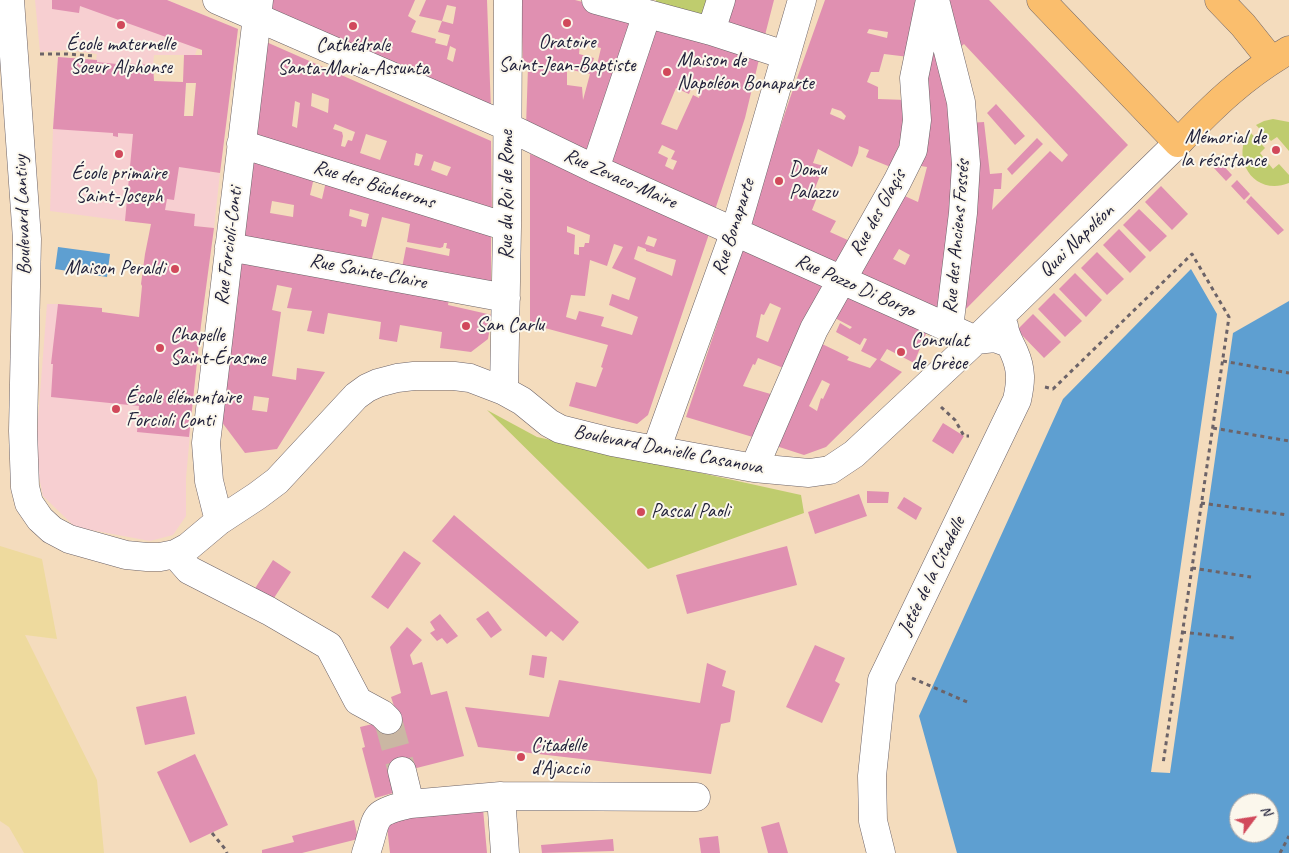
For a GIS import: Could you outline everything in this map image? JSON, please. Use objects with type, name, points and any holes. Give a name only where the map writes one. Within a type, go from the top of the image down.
[{"type":"main road","points":[[1041,0],[1178,143],[1208,111],[1240,82],[1280,55],[1243,25],[1219,0]]},
{"type":"street","name":"Boulevard Lantivy","points":[[10,0],[27,239],[23,431]]},
{"type":"street","name":"Rue Zevaco-Maire","points":[[217,0],[258,9],[595,169],[735,231]]},
{"type":"street","name":"Rue du Roi de Rome","points":[[504,391],[508,0]]},
{"type":"street","points":[[596,0],[711,31],[785,55]]},
{"type":"street","points":[[711,31],[722,0]]},
{"type":"street","name":"Rue Bonaparte","points":[[656,450],[735,231],[802,0]]},
{"type":"street","name":"Rue des Glaçis","points":[[754,468],[814,329],[913,150],[917,120],[914,78],[930,0]]},
{"type":"street","name":"Rue des Anciens Fossés","points":[[935,0],[961,102],[966,164],[963,213],[949,328]]},
{"type":"street","name":"Rue Forcioli-Conti","points":[[219,522],[209,481],[206,443],[258,9]]},
{"type":"street","points":[[595,169],[647,14]]},
{"type":"street","name":"Quai Napoléon","points":[[976,340],[1178,143]]},
{"type":"street","name":"Rue des Bûcherons","points":[[241,144],[507,227]]},
{"type":"street","name":"Rue Pozzo Di Borgo","points":[[735,231],[976,340]]},
{"type":"street","name":"Rue Sainte-Claire","points":[[229,247],[506,298]]},
{"type":"street","points":[[1004,311],[1004,330],[1008,343],[1014,352],[1022,379]]},
{"type":"street","points":[[976,340],[995,338],[1008,343]]},
{"type":"street","name":"Boulevard Danielle Casanova","points":[[23,431],[25,487],[29,503],[40,519],[52,530],[69,539],[126,555],[147,558],[175,554],[188,547],[277,480],[356,396],[367,388],[397,378],[414,376],[470,378],[504,391],[522,401],[549,423],[560,429],[612,442],[754,468],[809,473],[830,470],[854,454],[976,340]]},
{"type":"street","name":"Jetée de la Citadelle","points":[[881,853],[873,821],[872,776],[882,680],[1017,400],[1022,379]]},
{"type":"street","points":[[175,554],[189,570],[269,611],[329,646],[358,701],[382,714],[388,720]]},
{"type":"street","points":[[402,771],[410,804]]},
{"type":"street","points":[[501,796],[505,853]]},
{"type":"street","points":[[366,853],[375,822],[381,813],[390,808],[410,804],[501,796],[696,797]]},
{"type":"path","points":[[55,54],[94,56]]},
{"type":"path","points":[[1022,379],[1053,389],[1192,254],[1229,317],[1163,764]]},
{"type":"path","points":[[1222,361],[1289,373]]},
{"type":"path","points":[[938,404],[955,420]]},
{"type":"path","points":[[1213,428],[1289,441]]},
{"type":"path","points":[[1201,503],[1288,515]]},
{"type":"path","points":[[1192,568],[1251,577]]},
{"type":"path","points":[[1182,632],[1234,638]]},
{"type":"path","points":[[927,685],[967,702]]},
{"type":"path","points":[[212,833],[227,853]]},
{"type":"path","points":[[1280,853],[1289,836]]},
{"type":"shaded area","name":"École primaire Saint-Joseph","points":[[35,0],[167,0],[208,17],[195,55],[154,55],[153,65],[154,81],[186,83],[184,116],[185,167],[220,173],[214,228],[125,221],[50,211],[58,57],[96,60],[97,54],[68,50],[40,52]]},
{"type":"shaded area","name":"École élémentaire Forcioli Conti","points":[[47,304],[102,308],[102,312],[126,316],[120,371],[195,380],[186,478],[186,516],[173,535],[150,541],[75,527],[43,496],[35,458]]},
{"type":"green space","points":[[656,0],[715,0],[708,23],[654,9]]},
{"type":"green space","points":[[1273,119],[1289,122],[1289,151],[1277,137],[1271,141],[1256,125]]},
{"type":"green space","points":[[1249,131],[1265,148],[1260,153],[1273,169],[1279,164],[1289,175],[1289,183],[1277,186],[1266,185],[1256,180],[1249,173],[1244,164],[1242,153]]},
{"type":"green space","points":[[487,410],[537,437],[801,495],[804,513],[648,569]]},
{"type":"sand","points":[[0,546],[42,559],[57,639],[25,635],[97,780],[104,853],[24,853],[9,827],[0,821]]},
{"type":"water","points":[[58,247],[110,254],[107,277],[55,269]]},
{"type":"water","points":[[1191,269],[1217,314],[1151,772],[1170,773],[1233,333],[1289,301],[1289,853],[957,853],[919,716],[1063,399]]},
{"type":"building","points":[[52,0],[167,0],[238,29],[220,173],[179,167],[174,200],[167,199],[165,210],[195,214],[194,226],[214,228],[189,437],[137,432],[139,406],[51,397],[53,364],[51,364],[58,304],[102,308],[102,312],[139,317],[141,284],[151,224],[125,221],[133,134],[118,133],[118,137],[113,136],[113,133],[53,129],[58,57],[97,60],[97,62],[117,64],[117,61],[121,61],[121,63],[153,65],[154,81],[183,82],[184,55],[202,55],[202,50],[80,6],[79,13],[52,9]],"holes":[[[186,83],[196,83],[193,116],[184,116]]]},
{"type":"building","points":[[270,0],[415,0],[408,16],[416,21],[411,32],[436,39],[435,43],[447,46],[450,35],[438,32],[442,21],[419,16],[426,0],[487,0],[491,111],[266,14]],"holes":[[[447,5],[456,7],[453,24],[442,21]],[[450,46],[456,49],[453,62],[447,59]]]},
{"type":"building","points":[[521,0],[575,0],[640,17],[588,155],[526,127],[528,67],[523,66]],"holes":[[[580,43],[601,48],[597,65],[592,64],[594,58],[579,54]],[[567,69],[590,74],[583,100],[582,87],[567,85]]]},
{"type":"building","points":[[727,0],[774,0],[764,39],[717,26]]},
{"type":"building","points":[[825,0],[917,0],[909,57],[884,54],[879,72],[871,72],[867,82],[878,87],[878,99],[906,100],[904,134],[891,164],[894,165],[893,168],[866,157],[869,150],[859,146],[852,167],[818,149],[813,163],[824,166],[813,193],[818,195],[812,210],[836,221],[830,232],[852,242],[839,267],[748,225]],"holes":[[[869,29],[888,32],[887,38],[867,33]],[[832,108],[841,111],[846,116],[844,120],[830,114]]]},
{"type":"building","points":[[945,0],[989,0],[1128,145],[961,314],[968,123],[984,122],[990,174],[1002,173],[1001,189],[994,189],[992,210],[1050,151],[1062,162],[1068,155],[964,44],[958,49]]},
{"type":"building","points":[[654,21],[761,51],[745,118],[715,210],[603,162]],"holes":[[[694,81],[704,85],[702,91],[698,90],[699,98],[693,95],[677,130],[661,124],[676,88],[689,94]],[[662,145],[675,151],[671,159],[677,161],[673,170],[665,166],[668,158],[658,153]]]},
{"type":"building","points":[[264,41],[491,141],[492,218],[253,145]],"holes":[[[312,93],[329,99],[328,113],[311,106]],[[295,101],[300,103],[297,128],[292,126]],[[335,124],[355,132],[352,141],[348,140],[345,147],[341,146],[342,132],[333,129]],[[366,134],[387,141],[380,160],[360,153]],[[416,153],[423,155],[419,166],[414,165]],[[434,161],[451,167],[447,176],[431,170]]]},
{"type":"building","points":[[926,41],[938,41],[959,146],[939,316],[854,276],[898,193],[918,202],[927,167],[921,166],[922,146],[928,147]],"holes":[[[899,249],[910,255],[905,265],[893,259]]]},
{"type":"building","points":[[996,104],[1025,136],[1015,145],[987,113]]},
{"type":"building","points":[[1037,138],[1043,144],[1012,175],[1007,169]]},
{"type":"building","points":[[251,154],[315,173],[310,195],[322,199],[327,177],[491,229],[491,287],[402,268],[406,247],[449,256],[450,249],[446,248],[447,243],[444,243],[443,247],[440,248],[407,242],[410,224],[382,217],[371,262],[240,236]],"holes":[[[272,201],[294,205],[293,217],[270,213]],[[350,209],[369,214],[366,227],[361,226],[362,220],[349,216]]]},
{"type":"building","points":[[530,154],[596,181],[709,234],[648,415],[637,424],[569,406],[576,382],[596,387],[603,368],[601,367],[608,345],[530,324]],"holes":[[[567,226],[590,235],[589,243],[585,243],[584,247],[579,247],[579,255],[574,254],[575,235],[567,232]],[[648,236],[657,239],[654,247],[645,244]],[[614,244],[623,247],[612,268],[636,278],[629,300],[612,294],[609,305],[638,317],[632,335],[601,326],[604,317],[579,311],[576,320],[566,317],[571,295],[585,296],[590,260],[607,266]],[[638,246],[646,249],[646,251],[676,260],[672,276],[634,259]]]},
{"type":"building","points":[[1219,161],[1232,175],[1226,181],[1213,167]]},
{"type":"building","points":[[1237,180],[1250,194],[1244,200],[1231,186]]},
{"type":"building","points":[[1161,186],[1188,214],[1172,230],[1145,202]]},
{"type":"building","points":[[1251,196],[1284,230],[1278,235],[1246,202]]},
{"type":"building","points":[[1139,209],[1167,236],[1150,252],[1123,225]]},
{"type":"building","points":[[1119,229],[1146,257],[1130,273],[1103,245]]},
{"type":"building","points":[[744,244],[824,282],[786,369],[758,358],[755,365],[753,364],[743,386],[774,395],[756,438],[686,417]],"holes":[[[770,303],[781,308],[768,342],[756,337],[761,314],[764,315]]]},
{"type":"building","points":[[1097,252],[1124,279],[1107,295],[1081,268]]},
{"type":"building","points":[[239,254],[450,294],[448,305],[492,315],[488,339],[471,352],[440,348],[442,332],[400,325],[397,342],[379,339],[381,322],[328,313],[324,334],[307,331],[312,311],[287,308],[292,288],[277,285],[272,310],[281,312],[272,376],[296,380],[297,368],[325,372],[277,449],[245,453],[221,421]],"holes":[[[254,396],[269,398],[267,412],[252,410]]]},
{"type":"building","points":[[1075,273],[1102,300],[1086,317],[1059,289]]},
{"type":"building","points":[[844,293],[927,331],[914,363],[887,349],[880,360],[902,372],[826,447],[804,455],[770,444],[818,342],[849,357],[847,360],[870,368],[877,359],[861,351],[867,339],[864,338],[860,345],[836,332],[840,323],[850,329],[852,327],[833,317]],"holes":[[[822,380],[830,384],[823,399],[821,398],[817,411],[809,406]]]},
{"type":"building","points":[[1054,293],[1082,321],[1065,337],[1038,309]]},
{"type":"building","points":[[1033,314],[1061,342],[1044,358],[1017,330]]},
{"type":"building","points":[[943,423],[964,436],[953,454],[932,441]]},
{"type":"building","points":[[867,491],[889,492],[888,503],[867,503]]},
{"type":"building","points":[[859,494],[867,516],[815,534],[808,512]]},
{"type":"building","points":[[904,497],[922,508],[916,520],[897,508]]},
{"type":"building","points":[[454,515],[579,622],[563,641],[551,631],[546,637],[432,541]]},
{"type":"building","points":[[787,546],[797,585],[687,614],[676,575]]},
{"type":"building","points":[[404,551],[421,563],[388,609],[371,597]]},
{"type":"building","points":[[273,560],[291,572],[272,601],[254,590]]},
{"type":"building","points":[[488,611],[502,630],[491,638],[476,619]]},
{"type":"building","points":[[440,614],[458,636],[447,644],[442,638],[437,641],[430,633],[435,630],[430,622]]},
{"type":"building","points":[[407,627],[422,640],[410,655],[413,665],[422,662],[431,695],[447,691],[464,756],[389,775],[393,793],[375,798],[362,748],[365,747],[360,727],[398,718],[391,697],[401,693],[390,647]]},
{"type":"building","points":[[815,645],[845,658],[835,681],[840,684],[822,723],[786,707]]},
{"type":"building","points":[[532,655],[547,657],[544,678],[529,675]]},
{"type":"building","points":[[707,663],[726,671],[722,686],[735,691],[730,722],[721,724],[711,774],[478,747],[465,707],[549,717],[559,680],[700,703]]},
{"type":"building","points":[[186,696],[195,734],[145,745],[136,707]]},
{"type":"building","points":[[195,754],[228,825],[190,843],[157,772]]},
{"type":"building","points":[[483,809],[487,853],[390,853],[386,818]]},
{"type":"building","points":[[354,820],[358,839],[302,853],[262,853],[262,850],[294,842],[292,836]]},
{"type":"building","points":[[779,822],[788,853],[768,853],[761,827]]},
{"type":"building","points":[[718,836],[720,853],[701,853],[699,838]]},
{"type":"building","points":[[613,839],[614,851],[542,853],[541,845]]},
{"type":"tunnel","points":[[388,720],[402,771]]},
{"type":"place","name":"Oratoire Saint-Jean-Baptiste","points":[[567,23]]},
{"type":"place","name":"École maternelle Soeur Alphonse","points":[[121,25]]},
{"type":"place","name":"Cathédrale Santa-Maria-Assunta","points":[[353,26]]},
{"type":"place","name":"Maison de Napoléon Bonaparte","points":[[667,72]]},
{"type":"place","name":"Mémorial de la résistance","points":[[1276,150]]},
{"type":"place","name":"École primaire Saint-Joseph","points":[[119,154]]},
{"type":"place","name":"Domu Palazzu","points":[[779,181]]},
{"type":"place","name":"Maison Peraldi","points":[[175,269]]},
{"type":"place","name":"San Carlu","points":[[466,326]]},
{"type":"place","name":"Chapelle Saint-Érasme","points":[[160,348]]},
{"type":"place","name":"Consulat de Grèce","points":[[901,352]]},
{"type":"place","name":"École élémentaire Forcioli Conti","points":[[116,409]]},
{"type":"place","name":"Pascal Paoli","points":[[641,512]]},
{"type":"place","name":"Citadelle d'Ajaccio","points":[[521,757]]}]
